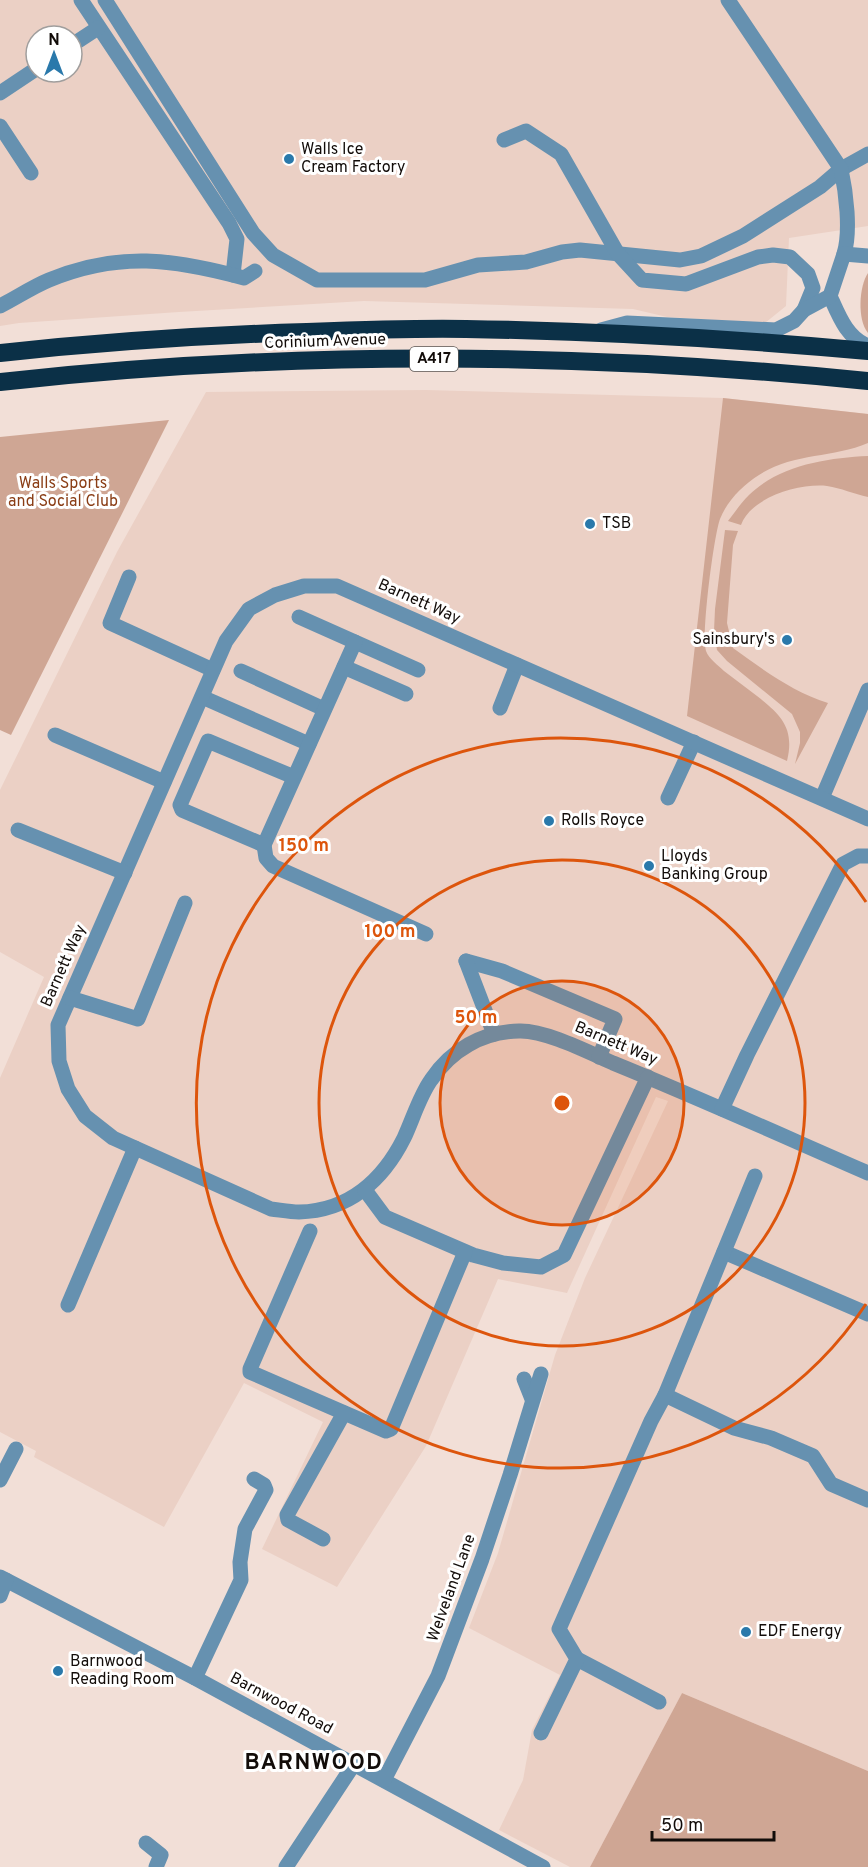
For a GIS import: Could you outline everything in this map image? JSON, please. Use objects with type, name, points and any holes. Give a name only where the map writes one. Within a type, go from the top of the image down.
[{"type":"highway","name":"Corinium Avenue","points":[[0,352],[138,340],[465,328],[729,339],[868,351]]},
{"type":"highway","name":"Corinium Avenue","points":[[0,382],[142,369],[229,364],[456,358],[679,365],[868,381]]},
{"type":"street","points":[[81,0],[229,223],[237,239],[233,275]]},
{"type":"street","points":[[105,0],[253,233],[273,255],[317,280],[425,280],[478,266],[526,262],[562,252],[580,250],[680,260],[701,256],[743,236],[820,187],[841,168],[868,154]]},
{"type":"street","points":[[593,332],[627,323],[776,330],[794,321],[804,310],[830,296],[847,245],[846,194],[841,168],[728,0]]},
{"type":"street","points":[[84,37],[98,28]]},
{"type":"street","points":[[0,93],[24,77]]},
{"type":"street","points":[[0,126],[31,173]]},
{"type":"street","points":[[504,140],[526,131],[561,154],[618,254],[642,280],[686,284],[758,257],[773,255],[790,257],[808,274],[813,288],[804,310]]},
{"type":"street","points":[[844,254],[868,256]]},
{"type":"street","points":[[0,306],[47,280],[81,268],[121,261],[165,261],[203,267],[244,278],[255,272]]},
{"type":"street","points":[[830,296],[845,326],[857,342],[868,346]]},
{"type":"street","points":[[129,578],[110,623],[213,670]]},
{"type":"street","name":"Barnett Way","points":[[868,819],[337,586],[304,586],[275,595],[249,609],[226,641],[58,1025],[59,1061],[68,1089],[85,1116],[113,1138],[272,1209],[298,1212],[319,1210],[345,1201],[365,1190],[384,1172],[403,1140],[430,1081],[450,1058],[468,1043],[494,1034],[520,1030],[549,1036],[868,1173]]},
{"type":"street","points":[[299,617],[418,670]]},
{"type":"street","points":[[355,642],[264,845],[266,858],[273,866],[426,934]]},
{"type":"street","points":[[500,708],[517,665]]},
{"type":"street","points":[[344,667],[406,694]]},
{"type":"street","points":[[241,671],[324,709]]},
{"type":"street","points":[[822,798],[868,690]]},
{"type":"street","points":[[202,697],[309,744]]},
{"type":"street","points":[[55,735],[164,782]]},
{"type":"street","points":[[264,845],[182,810],[180,805],[192,777],[208,741],[294,777]]},
{"type":"street","points":[[668,798],[694,742]]},
{"type":"street","points":[[18,830],[125,873]]},
{"type":"street","points":[[722,1109],[843,864],[858,856],[868,856]]},
{"type":"street","points":[[70,998],[138,1019],[186,903]]},
{"type":"street","points":[[494,1034],[466,961],[502,971],[615,1019],[599,1057]]},
{"type":"street","points":[[365,1190],[385,1217],[465,1252],[503,1263],[541,1267],[564,1255],[648,1077]]},
{"type":"street","points":[[68,1305],[135,1148]]},
{"type":"street","points":[[659,1702],[577,1659],[559,1629],[646,1431],[665,1395],[755,1176]]},
{"type":"street","points":[[310,1231],[250,1372],[386,1431],[391,1429],[465,1252]]},
{"type":"street","points":[[724,1252],[868,1314]]},
{"type":"street","name":"Welveland Lane","points":[[384,1780],[438,1676],[482,1559],[541,1374]]},
{"type":"street","points":[[524,1379],[532,1399]]},
{"type":"street","points":[[665,1395],[734,1428],[774,1439],[813,1456],[831,1484],[868,1500]]},
{"type":"street","points":[[323,1539],[288,1520],[287,1515],[344,1413]]},
{"type":"street","points":[[0,1480],[4,1460],[16,1449]]},
{"type":"street","points":[[195,1678],[241,1580],[240,1562],[245,1529],[266,1490],[264,1485],[254,1479]]},
{"type":"street","points":[[0,1596],[3,1579]]},
{"type":"street","name":"Barnwood Road","points":[[3,1579],[195,1678],[543,1867]]},
{"type":"street","points":[[541,1733],[577,1659]]},
{"type":"street","points":[[285,1867],[354,1764]]},
{"type":"street","points":[[146,1843],[161,1855],[156,1867]]},
{"type":"shaded area","points":[[0,0],[868,0],[868,226],[789,238],[786,306],[765,323],[667,317],[633,309],[364,301],[0,326]]},
{"type":"shaded area","points":[[426,390],[723,398],[868,414],[868,1771],[682,1693],[590,1867],[570,1867],[499,1830],[523,1780],[532,1730],[560,1675],[469,1628],[498,1553],[555,1355],[585,1278],[668,1101],[656,1097],[567,1293],[498,1279],[426,1446],[337,1587],[262,1549],[323,1422],[244,1383],[164,1527],[34,1457],[36,1451],[0,1432],[0,1078],[44,977],[0,952],[0,790],[117,552],[206,392]]},
{"type":"green space","points":[[868,273],[868,333],[862,320],[860,303]]},
{"type":"green space","points":[[723,398],[868,414],[868,443],[855,448],[785,463],[759,475],[731,500],[723,512],[717,529],[705,626],[706,651],[724,671],[766,703],[779,716],[784,723],[789,740],[787,761],[687,716]]},
{"type":"green space","name":"Walls Sports and Social Club","points":[[169,420],[11,735],[0,730],[0,437]]},
{"type":"green space","points":[[868,456],[868,497],[827,486],[804,487],[765,500],[746,515],[741,525],[728,521],[749,495],[761,485],[789,470],[821,461]]},
{"type":"green space","points":[[725,530],[738,531],[733,545],[727,623],[733,648],[790,686],[828,703],[795,764],[800,732],[792,714],[727,661],[717,650],[714,631],[715,609]]},
{"type":"green space","points":[[682,1693],[868,1771],[868,1867],[590,1867]]},
{"type":"place","name":"Walls Ice Cream Factory","points":[[289,159]]},
{"type":"place","name":"TSB","points":[[590,524]]},
{"type":"place","name":"Sainsbury's","points":[[787,640]]},
{"type":"place","name":"Rolls Royce","points":[[549,821]]},
{"type":"place","name":"Lloyds Banking Group","points":[[649,866]]},
{"type":"place","name":"EDF Energy","points":[[746,1632]]},
{"type":"place","name":"Barnwood Reading Room","points":[[58,1671]]},
{"type":"district","name":"BARNWOOD","points":[[314,1763]]}]
